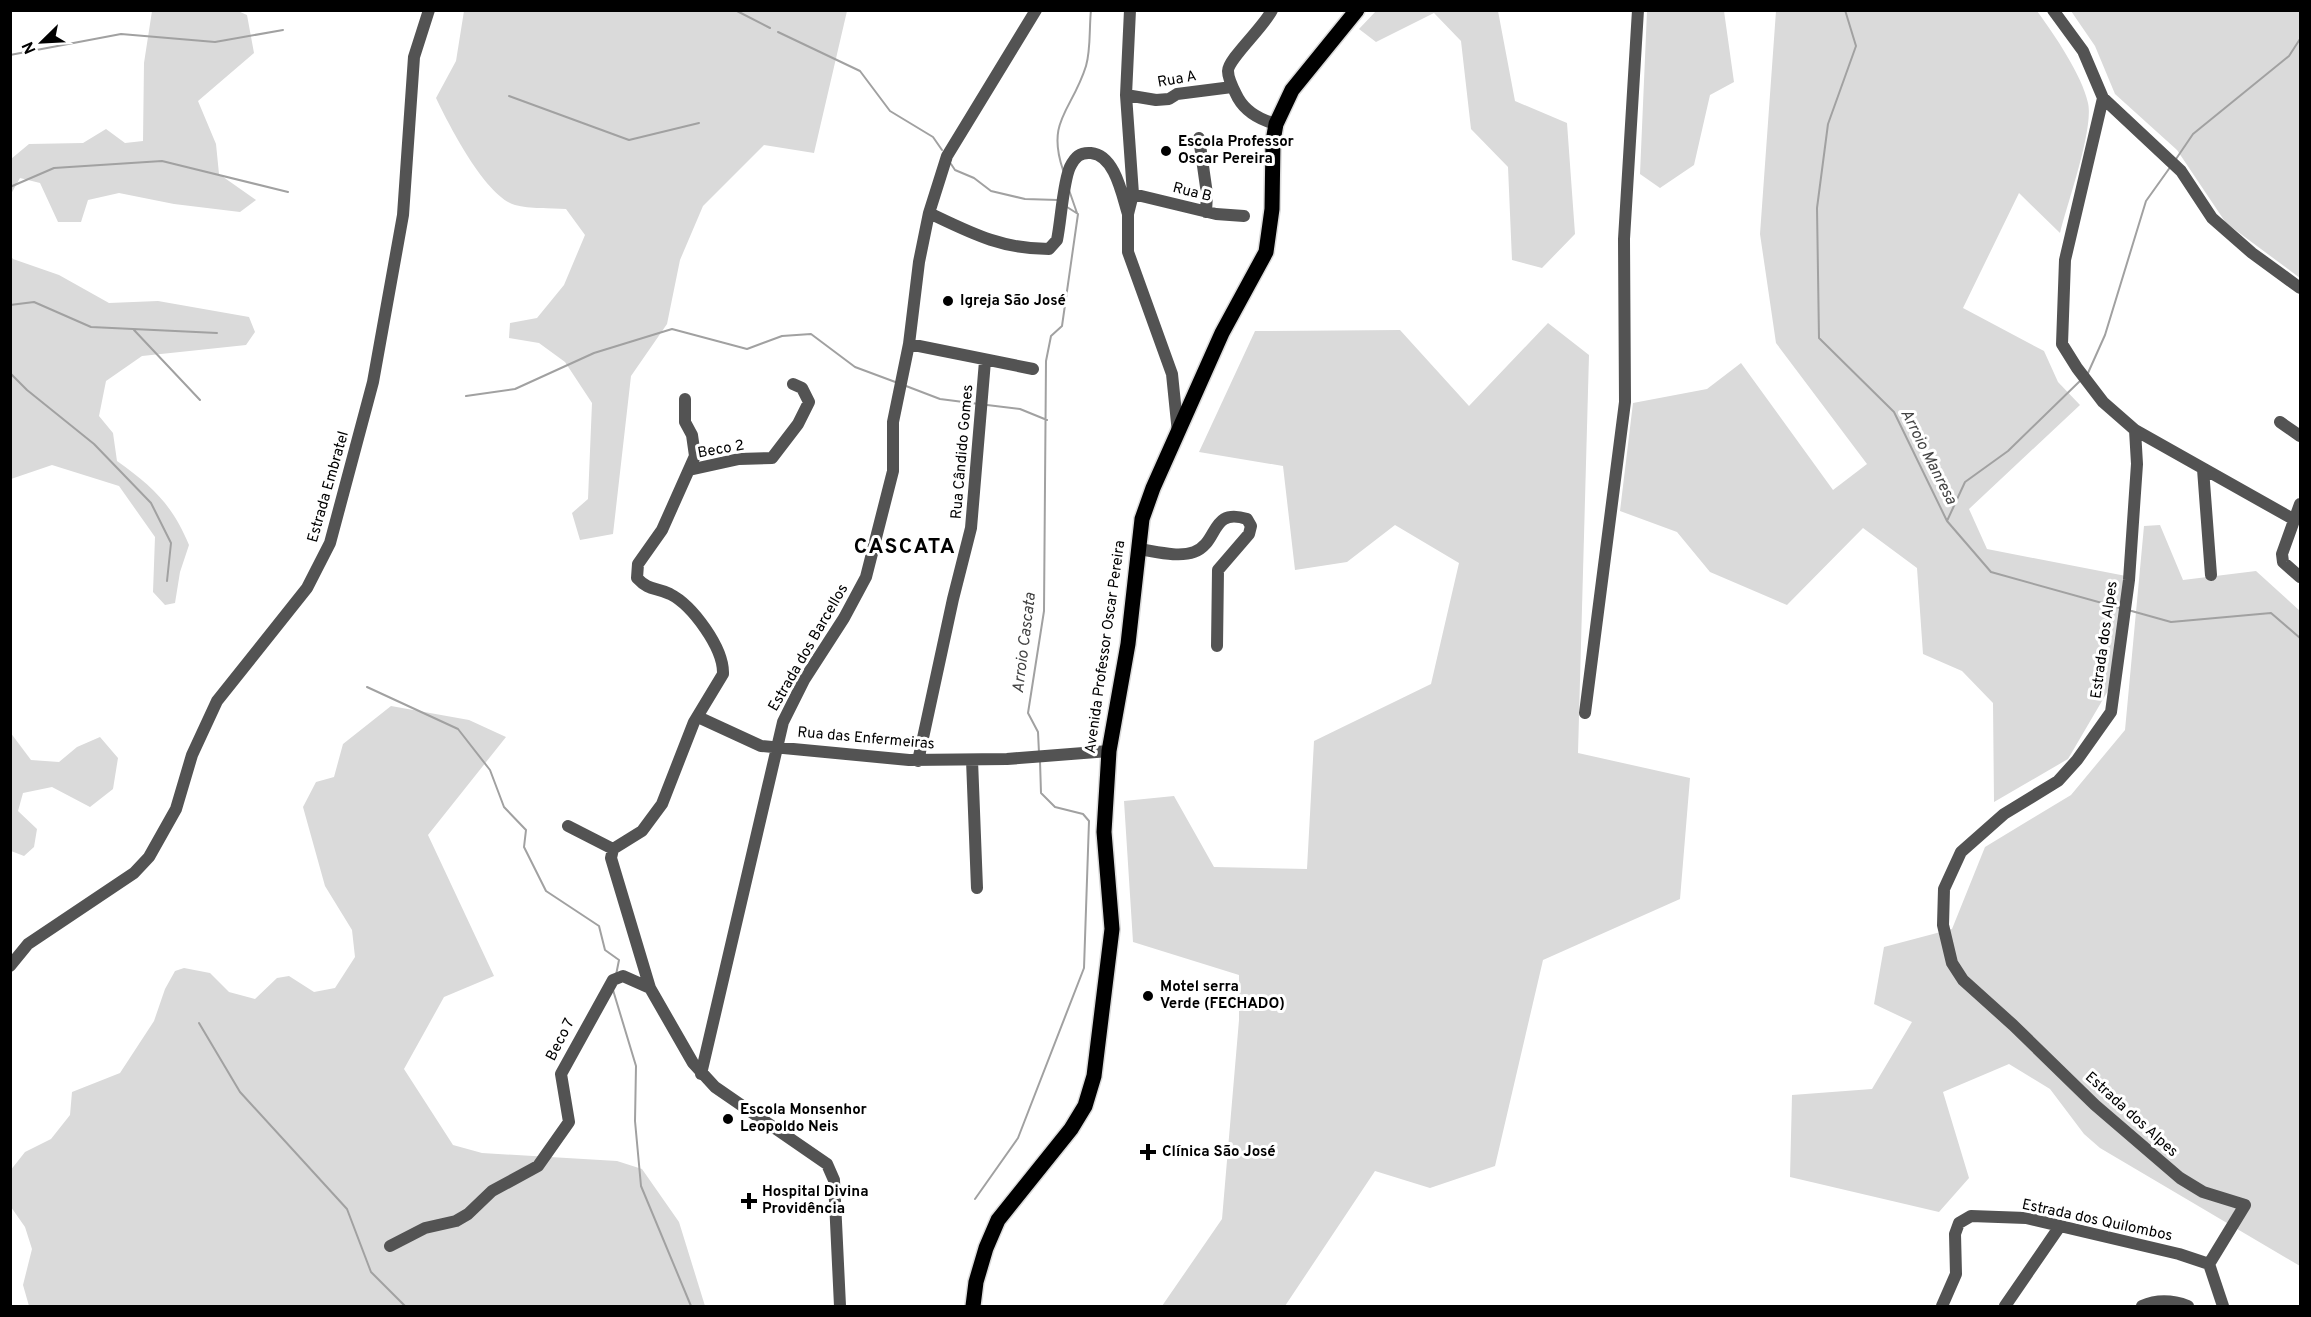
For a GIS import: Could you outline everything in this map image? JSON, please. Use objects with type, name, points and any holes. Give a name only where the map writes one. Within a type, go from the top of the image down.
[{"type":"main road","name":"Avenida Professor Oscar Pereira","points":[[973,1306],[976,1282],[986,1248],[998,1220],[1071,1129],[1085,1106],[1094,1076],[1112,929],[1104,832],[1109,751],[1128,644],[1142,519],[1153,488],[1222,333],[1266,252],[1272,209],[1273,141],[1276,124],[1292,90],[1356,10]]},
{"type":"street","name":"Estrada Embratel","points":[[10,966],[28,944],[134,873],[148,857],[176,809],[192,755],[217,701],[308,588],[330,543],[373,382],[403,215],[414,57],[429,10]]},
{"type":"street","name":"Estrada dos Barcellos","points":[[701,1074],[775,746],[783,722],[804,680],[844,618],[866,578],[893,471],[893,422],[909,344],[919,262],[929,213],[947,156],[1036,10]]},
{"type":"street","points":[[1130,10],[1126,95],[1133,194],[1128,214],[1128,252],[1172,374],[1178,434]]},
{"type":"street","points":[[1272,10],[1257,34],[1230,63],[1228,73],[1232,87],[1248,110],[1265,121],[1276,124]]},
{"type":"street","points":[[1585,713],[1625,402],[1624,239],[1638,10]]},
{"type":"street","points":[[2053,10],[2083,51],[2103,98],[2181,171],[2212,218],[2252,253],[2301,288]]},
{"type":"street","name":"Rua A","points":[[1126,95],[1156,100],[1169,99],[1178,94],[1232,87]]},
{"type":"street","points":[[2103,98],[2065,260],[2062,344],[2076,368],[2103,402],[2134,430],[2294,519]]},
{"type":"street","points":[[1199,138],[1207,194],[1206,212]]},
{"type":"street","points":[[929,213],[987,241],[1021,249],[1049,249],[1057,240],[1069,168],[1078,155],[1085,152],[1096,153],[1107,163],[1128,214]]},
{"type":"street","name":"Rua B","points":[[1133,194],[1206,212],[1244,216]]},
{"type":"street","points":[[909,344],[1033,369]]},
{"type":"street","name":"Rua Cândido Gomes","points":[[918,761],[952,599],[971,528],[985,361]]},
{"type":"street","name":"Beco 2","points":[[689,470],[740,459],[772,458],[798,423],[809,402],[802,388],[793,384]]},
{"type":"street","points":[[685,399],[686,422],[692,435],[695,456],[662,530],[638,564],[637,578],[646,588],[668,592],[684,602],[717,649],[723,666],[723,674],[698,717],[662,804],[642,831],[613,849],[610,858],[650,988],[701,1074],[826,1164],[834,1180],[840,1306]]},
{"type":"street","points":[[2280,422],[2301,436]]},
{"type":"street","name":"Estrada dos Alpes","points":[[2134,430],[2137,464],[2129,580],[2111,712],[2077,760],[2058,781],[2004,814],[1961,852],[1944,889],[1943,925],[1952,963],[1963,980],[2013,1024],[2095,1105],[2180,1178],[2203,1192],[2245,1205],[2209,1264]]},
{"type":"street","points":[[2203,469],[2211,575]]},
{"type":"street","points":[[2301,504],[2282,554],[2283,562],[2301,578]]},
{"type":"street","points":[[1138,549],[1186,555],[1202,546],[1227,516],[1235,515],[1247,519],[1251,526],[1249,534],[1218,570],[1217,646]]},
{"type":"street","name":"Rua das Enfermeiras","points":[[698,717],[761,746],[918,761],[972,760],[1109,751]]},
{"type":"street","points":[[972,760],[977,888]]},
{"type":"street","points":[[568,826],[613,849]]},
{"type":"street","name":"Beco 7","points":[[390,1246],[425,1228],[456,1221],[468,1214],[492,1191],[538,1166],[548,1155],[569,1122],[561,1074],[612,980],[623,976],[650,988]]},
{"type":"street","name":"Estrada dos Quilombos","points":[[1942,1306],[1956,1274],[1956,1234],[1959,1222],[1971,1216],[2026,1218],[2179,1254],[2209,1264]]},
{"type":"street","points":[[2005,1306],[2060,1226]]},
{"type":"street","points":[[2209,1264],[2223,1306]]},
{"type":"street","points":[[2142,1306],[2153,1302],[2168,1301],[2188,1306]]},
{"type":"shaded area","points":[[152,11],[238,11],[247,15],[254,53],[198,101],[216,144],[219,174],[256,200],[240,212],[174,204],[119,193],[88,200],[81,222],[58,222],[40,183],[20,178],[11,194],[11,159],[29,144],[83,143],[106,129],[125,143],[143,141],[144,63]]},
{"type":"shaded area","points":[[464,11],[847,11],[814,153],[764,145],[703,206],[680,260],[667,324],[631,376],[613,534],[580,540],[572,513],[588,499],[592,403],[565,362],[539,343],[509,338],[510,323],[537,318],[564,285],[585,235],[566,209],[521,206],[504,199],[480,174],[450,125],[436,98],[456,61]]},
{"type":"shaded area","points":[[1376,11],[1498,11],[1515,101],[1567,123],[1575,234],[1542,268],[1512,260],[1508,167],[1471,129],[1461,41],[1434,13],[1376,42],[1359,29]]},
{"type":"shaded area","points":[[1647,11],[1724,11],[1734,82],[1710,95],[1694,165],[1660,188],[1640,174]]},
{"type":"shaded area","points":[[1776,11],[2037,11],[2074,68],[2085,92],[2089,115],[2084,148],[2060,233],[2019,193],[1963,308],[2044,351],[2058,382],[2080,405],[1969,509],[1987,549],[2126,576],[2109,689],[2068,759],[1994,802],[1993,703],[1962,671],[1923,654],[1917,568],[1863,528],[1787,605],[1710,572],[1677,532],[1620,511],[1633,403],[1707,389],[1741,363],[1833,490],[1867,464],[1776,343],[1760,234]]},
{"type":"shaded area","points":[[2071,11],[2300,11],[2300,278],[2226,223],[2177,150],[2115,94],[2095,46]]},
{"type":"shaded area","points":[[10,255],[13,259],[59,275],[109,303],[158,301],[249,317],[255,332],[246,345],[142,356],[106,381],[99,416],[113,433],[117,461],[160,497],[176,518],[189,545],[180,572],[175,603],[165,605],[153,592],[155,537],[119,486],[52,465],[11,479]]},
{"type":"shaded area","points":[[1548,323],[1589,355],[1578,753],[1690,778],[1680,899],[1543,960],[1495,1166],[1430,1188],[1375,1171],[1285,1306],[1162,1306],[1222,1219],[1239,1020],[1239,975],[1133,942],[1124,801],[1174,796],[1214,867],[1307,869],[1314,741],[1431,684],[1459,563],[1395,525],[1347,562],[1295,570],[1283,466],[1199,452],[1255,331],[1400,330],[1469,406]]},
{"type":"shaded area","points":[[2160,525],[2183,580],[2256,571],[2300,611],[2300,1266],[2100,1148],[2084,1134],[2050,1089],[2009,1064],[1943,1092],[1969,1178],[1939,1212],[1790,1177],[1792,1095],[1872,1089],[1912,1022],[1874,1004],[1884,947],[1952,929],[1985,847],[2071,795],[2125,730],[2144,526]]},
{"type":"shaded area","points":[[391,706],[469,720],[506,737],[428,835],[494,976],[444,997],[404,1069],[453,1145],[482,1153],[617,1161],[642,1169],[679,1222],[705,1306],[29,1306],[23,1285],[32,1249],[25,1227],[11,1207],[10,1171],[25,1152],[51,1139],[70,1115],[72,1092],[120,1073],[154,1021],[165,989],[175,971],[184,968],[210,973],[229,992],[255,999],[277,978],[289,976],[314,992],[335,988],[355,957],[352,930],[325,886],[303,807],[316,782],[334,777],[343,744]]},
{"type":"shaded area","points":[[10,732],[31,760],[59,762],[77,747],[100,737],[118,758],[113,789],[90,807],[52,787],[23,793],[18,811],[37,829],[34,847],[24,856],[11,851]]},
{"type":"waterway","name":"Arroio Cascata","points":[[735,10],[770,28]]},
{"type":"waterway","points":[[1063,170],[1057,139],[1059,127],[1088,59],[1091,10]]},
{"type":"waterway","name":"Arroio Manresa","points":[[1845,10],[1856,46],[1828,124],[1817,208],[1819,338],[1894,412],[1947,521],[1991,572],[2120,608]]},
{"type":"waterway","points":[[10,55],[121,34],[215,42],[283,30]]},
{"type":"waterway","name":"Arroio Cascata","points":[[778,32],[860,71],[890,111],[933,137],[942,150]]},
{"type":"waterway","points":[[2176,159],[2193,134],[2289,56],[2300,39]]},
{"type":"waterway","points":[[509,96],[629,140],[699,123]]},
{"type":"waterway","points":[[10,187],[54,168],[162,161],[288,192]]},
{"type":"waterway","name":"Arroio Cascata","points":[[951,164],[955,170],[974,178],[991,191],[1025,199],[1058,200]]},
{"type":"waterway","points":[[2088,373],[2105,335],[2146,201],[2171,166]]},
{"type":"waterway","points":[[1069,190],[1077,213]]},
{"type":"waterway","name":"Arroio Cascata","points":[[1039,753],[1038,732],[1028,713],[1044,611],[1046,361],[1051,336],[1062,326],[1078,214],[1067,207]]},
{"type":"waterway","points":[[10,305],[34,302],[91,327],[217,333]]},
{"type":"waterway","points":[[466,396],[515,389],[594,353],[672,329],[747,349],[782,336],[811,334],[855,367],[898,383]]},
{"type":"waterway","points":[[134,330],[200,400]]},
{"type":"waterway","points":[[10,373],[27,390],[94,444],[151,503],[171,543],[167,581]]},
{"type":"waterway","points":[[1947,521],[1965,482],[2008,451],[2082,379]]},
{"type":"waterway","points":[[906,386],[940,399],[979,404]]},
{"type":"waterway","points":[[987,405],[1020,409],[1047,420]]},
{"type":"waterway","name":"Arroio Manresa","points":[[2128,610],[2171,622],[2271,613],[2300,638]]},
{"type":"waterway","points":[[367,687],[458,729],[490,770],[504,807],[526,830],[524,847],[546,891],[599,926],[605,950],[619,960],[616,975]]},
{"type":"waterway","name":"Arroio Cascata","points":[[975,1199],[1018,1138],[1084,968],[1089,821],[1083,814],[1055,807],[1041,793],[1040,761]]},
{"type":"waterway","points":[[613,990],[636,1066],[635,1121],[641,1186],[691,1306]]},
{"type":"waterway","points":[[199,1023],[240,1092],[347,1209],[371,1272],[405,1306]]},
{"type":"place","name":"Escola Professor Oscar Pereira","points":[[1166,151]]},
{"type":"place","name":"Igreja São José","points":[[948,301]]},
{"type":"place","name":"Motel serra Verde (FECHADO)","points":[[1148,996]]},
{"type":"place","name":"Escola Monsenhor Leopoldo Neis","points":[[728,1119]]},
{"type":"place","name":"Clínica São José","points":[[1148,1152]]},
{"type":"place","name":"Hospital Divina Providência","points":[[749,1201]]},
{"type":"district","name":"CASCATA","points":[[905,547]]}]
